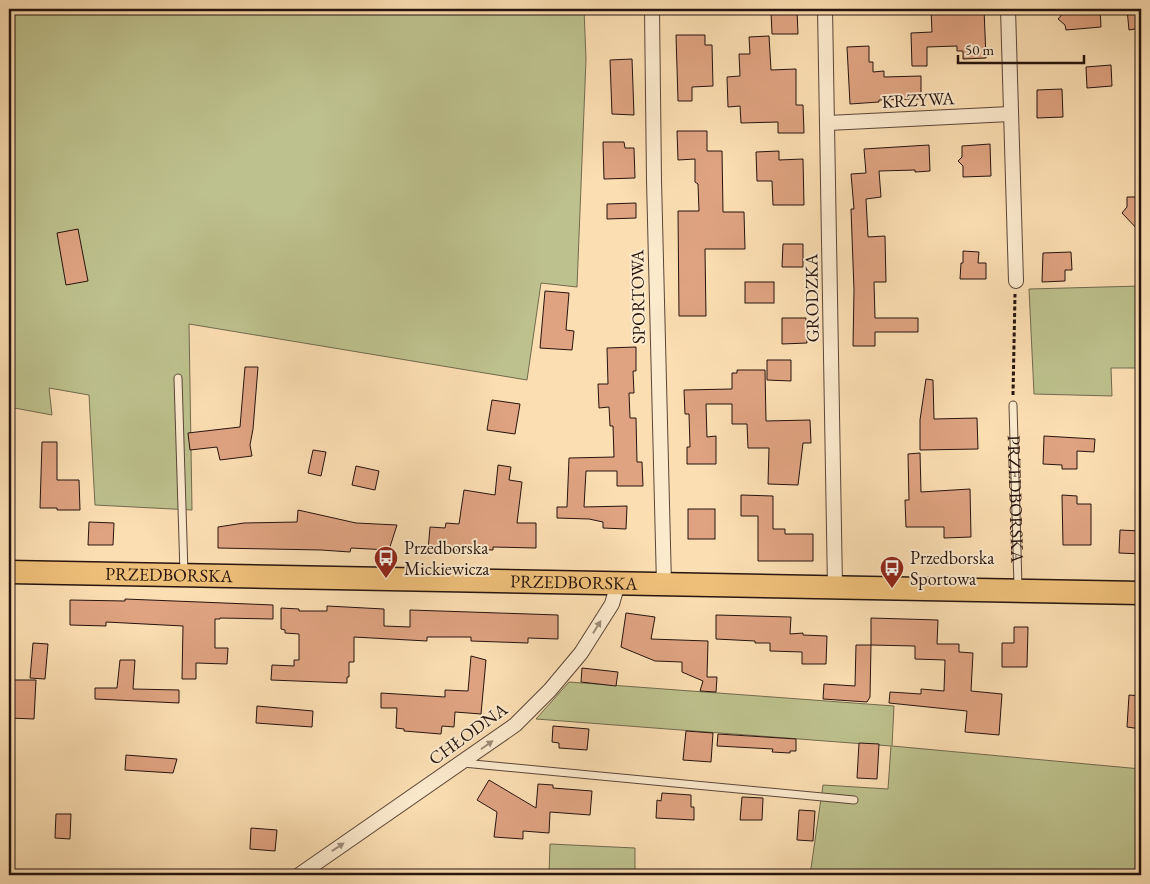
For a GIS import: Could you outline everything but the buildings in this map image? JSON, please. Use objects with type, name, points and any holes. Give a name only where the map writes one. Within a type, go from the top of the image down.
[{"type":"main road","name":"PRZEDBORSKA","points":[[9,572],[1141,593]]},
{"type":"street","name":"SPORTOWA","points":[[652,9],[654,180],[664,584]]},
{"type":"street","name":"GRODZKA","points":[[825,9],[835,587]]},
{"type":"street","points":[[1008,9],[1016,281]]},
{"type":"street","name":"KRZYWA","points":[[828,124],[1010,114]]},
{"type":"street","name":"CHŁODNA","points":[[299,875],[515,725],[550,690],[581,653],[612,604],[618,583]]},
{"type":"lane","points":[[178,378],[184,576]]},
{"type":"lane","name":"PRZEDBORSKA","points":[[1013,405],[1018,592]]},
{"type":"lane","points":[[462,762],[854,800]]},
{"type":"path","points":[[1013,405],[1016,281]]},
{"type":"green space","points":[[9,9],[584,9],[586,59],[577,287],[541,283],[527,380],[189,324],[192,510],[95,505],[89,395],[49,388],[52,415],[9,407]]},
{"type":"green space","points":[[1141,286],[1141,368],[1111,368],[1112,396],[1034,394],[1029,289]]},
{"type":"green space","points":[[569,682],[894,706],[892,746],[1141,769],[1141,875],[810,875],[823,785],[888,789],[891,746],[536,719]]},
{"type":"green space","points":[[550,844],[635,848],[635,875],[549,875]]},
{"type":"place","name":"Przedborska Mickiewicza","points":[[386,579]]},
{"type":"place","name":"Przedborska Sportowa","points":[[892,589]]}]
